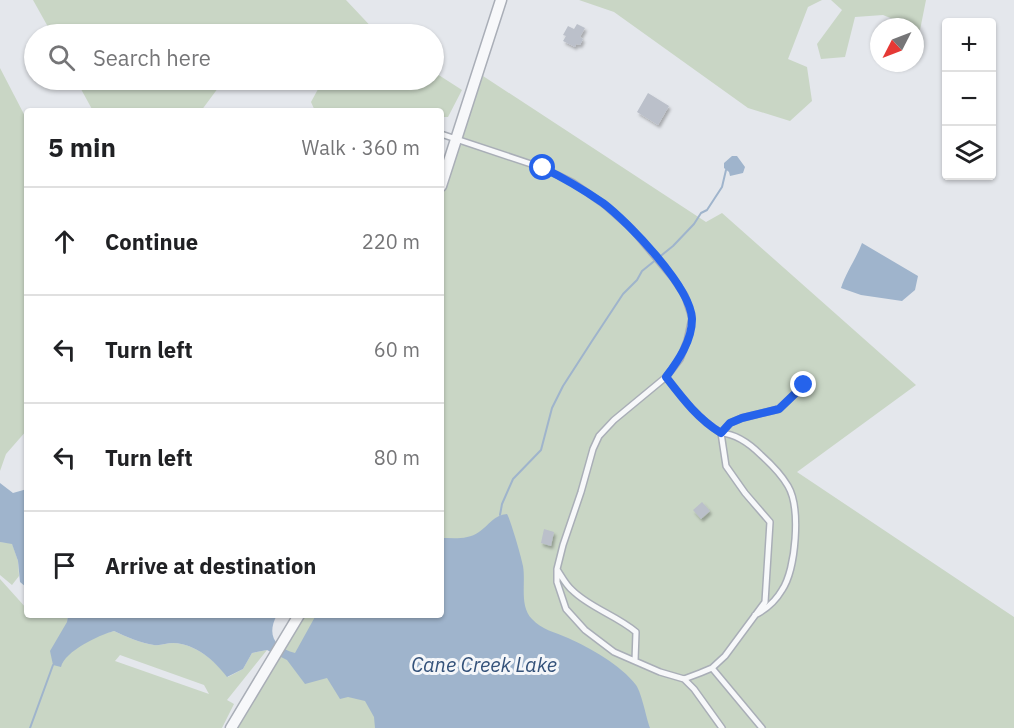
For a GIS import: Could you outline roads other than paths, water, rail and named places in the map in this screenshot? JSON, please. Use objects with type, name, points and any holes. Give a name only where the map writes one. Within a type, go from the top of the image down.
[{"type":"street","points":[[444,177],[501,0]]},
{"type":"street","points":[[231,728],[297,618]]},
{"type":"lane","points":[[444,135],[543,168],[572,182],[605,205],[647,247],[685,296],[692,318],[680,359],[666,377],[614,420],[600,436],[593,449],[562,545],[557,582],[566,609],[585,630],[614,652],[660,672],[684,678],[722,728]]},
{"type":"lane","points":[[666,377],[706,424],[752,446],[775,468],[790,488],[796,516],[792,563],[783,589],[768,609],[755,615]]},
{"type":"lane","points":[[721,433],[730,423],[742,418],[779,409],[804,385]]},
{"type":"lane","points":[[684,678],[712,668],[725,656],[765,602],[770,522],[726,466],[721,433]]},
{"type":"lane","points":[[557,569],[569,589],[581,598],[623,620],[636,632],[635,661]]},
{"type":"lane","points":[[712,668],[762,728]]},
{"type":"water","points":[[732,156],[737,156],[745,167],[743,173],[730,176],[724,168],[724,163]]},
{"type":"water","points":[[862,243],[918,276],[915,290],[902,301],[861,295],[841,288]]},
{"type":"water","points":[[0,483],[13,493],[24,490],[24,585],[20,582],[18,561],[12,544],[0,542]]},
{"type":"water","name":"Cane Creek Lake","points":[[507,514],[522,562],[524,601],[528,614],[540,626],[595,652],[630,678],[638,689],[650,728],[375,728],[374,717],[365,701],[348,697],[340,699],[327,678],[305,684],[287,660],[267,650],[252,653],[243,669],[227,677],[210,659],[189,646],[173,643],[149,644],[114,631],[76,650],[69,655],[61,667],[53,665],[50,651],[68,618],[276,618],[272,629],[274,640],[282,648],[295,653],[314,618],[444,618],[444,538],[470,536]]},
{"type":"waterway","points":[[500,515],[502,504],[513,479],[541,450],[552,408],[563,386],[592,341],[623,294],[637,280],[642,271],[673,246],[701,213],[707,210],[722,187],[726,170]]},
{"type":"waterway","points":[[30,728],[53,665]]}]
